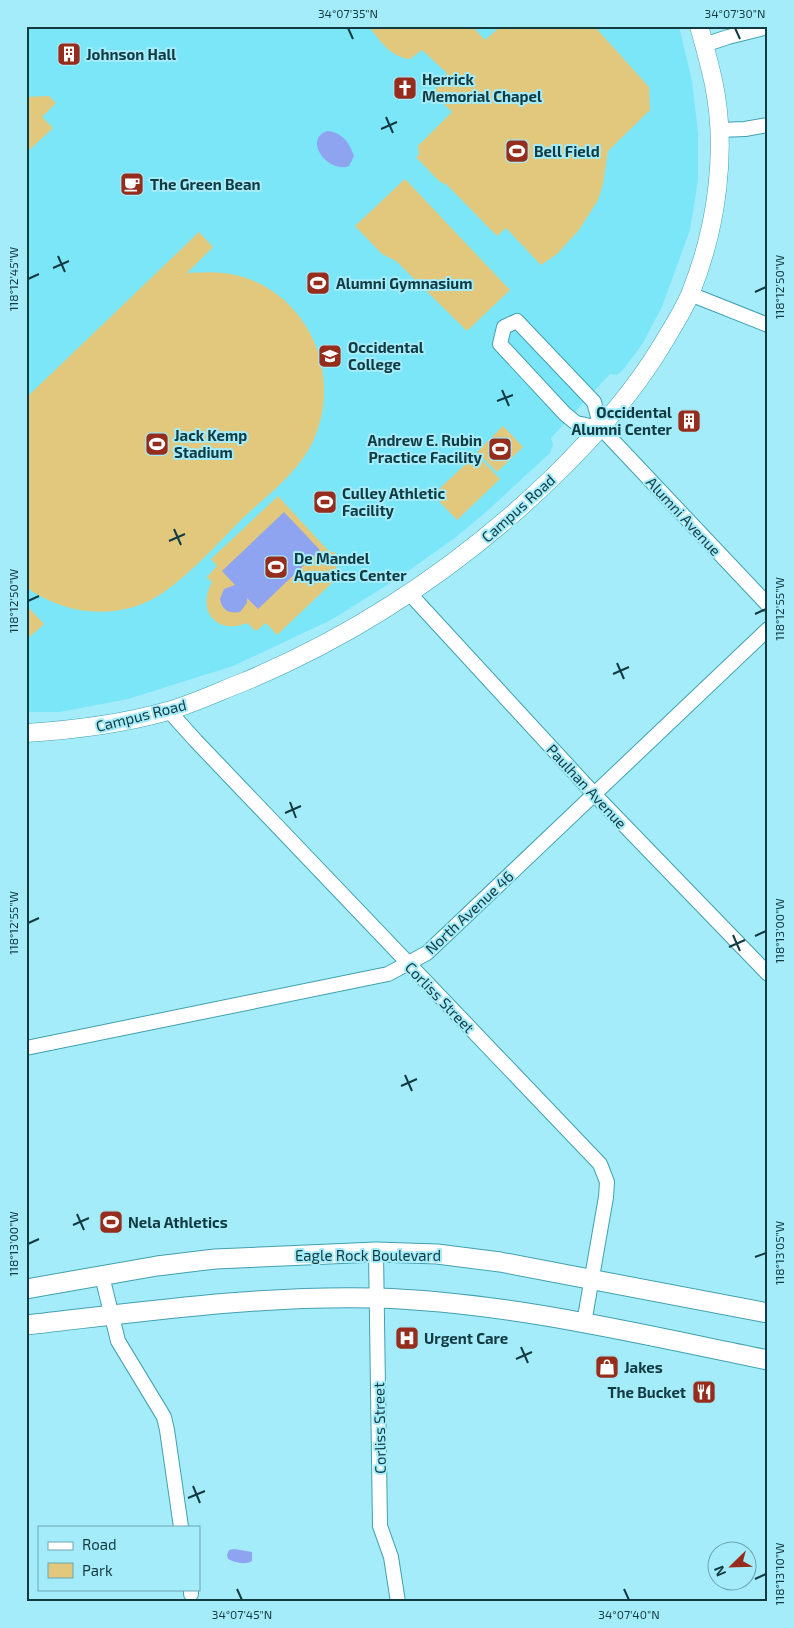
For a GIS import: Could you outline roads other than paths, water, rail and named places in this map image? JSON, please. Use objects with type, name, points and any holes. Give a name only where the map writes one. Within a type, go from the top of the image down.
[{"type":"main road","name":"Eagle Rock Boulevard","points":[[26,1289],[157,1266],[216,1259],[376,1252],[437,1254],[493,1260],[768,1313]]},
{"type":"main road","points":[[26,1324],[228,1303],[291,1299],[377,1298],[450,1304],[584,1323],[768,1360]]},
{"type":"street","name":"Campus Road","points":[[26,733],[89,728],[169,711],[257,676],[320,647],[410,594],[500,527],[601,428],[628,396],[655,357],[690,294],[706,251],[718,180],[719,130],[714,82],[699,26]]},
{"type":"street","points":[[704,45],[768,27]]},
{"type":"street","points":[[719,130],[745,129],[768,125]]},
{"type":"street","points":[[690,294],[768,326]]},
{"type":"street","name":"Alumni Avenue","points":[[601,428],[576,423],[565,414],[500,344],[504,327],[517,321],[524,328],[594,402],[601,428],[768,605]]},
{"type":"street","name":"Paulhan Avenue","points":[[410,594],[594,794],[768,974]]},
{"type":"street","name":"North Avenue 46","points":[[26,1048],[388,974],[409,964],[427,953],[768,629]]},
{"type":"street","name":"Corliss Street","points":[[169,711],[600,1164],[606,1182],[606,1197],[584,1323]]},
{"type":"street","name":"Corliss Street","points":[[376,1252],[380,1526],[391,1557],[398,1602]]},
{"type":"street","points":[[102,1276],[118,1341],[164,1417],[182,1526]]},
{"type":"place","name":"Johnson Hall","points":[[69,54]]},
{"type":"place","name":"Herrick Memorial Chapel","points":[[405,88]]},
{"type":"place","name":"Bell Field","points":[[517,151]]},
{"type":"place","name":"The Green Bean","points":[[132,184]]},
{"type":"place","name":"Alumni Gymnasium","points":[[318,283]]},
{"type":"place","name":"Occidental College","points":[[330,356]]},
{"type":"place","name":"Occidental Alumni Center","points":[[689,421]]},
{"type":"place","name":"Jack Kemp Stadium","points":[[157,444]]},
{"type":"place","name":"Andrew E. Rubin Practice Facility","points":[[500,449]]},
{"type":"place","name":"Culley Athletic Facility","points":[[325,502]]},
{"type":"place","name":"De Mandel Aquatics Center","points":[[276,567]]},
{"type":"place","name":"Nela Athletics","points":[[111,1222]]},
{"type":"place","name":"Urgent Care","points":[[407,1338]]},
{"type":"place","name":"Jakes","points":[[607,1367]]},
{"type":"place","name":"The Bucket","points":[[704,1392]]}]
